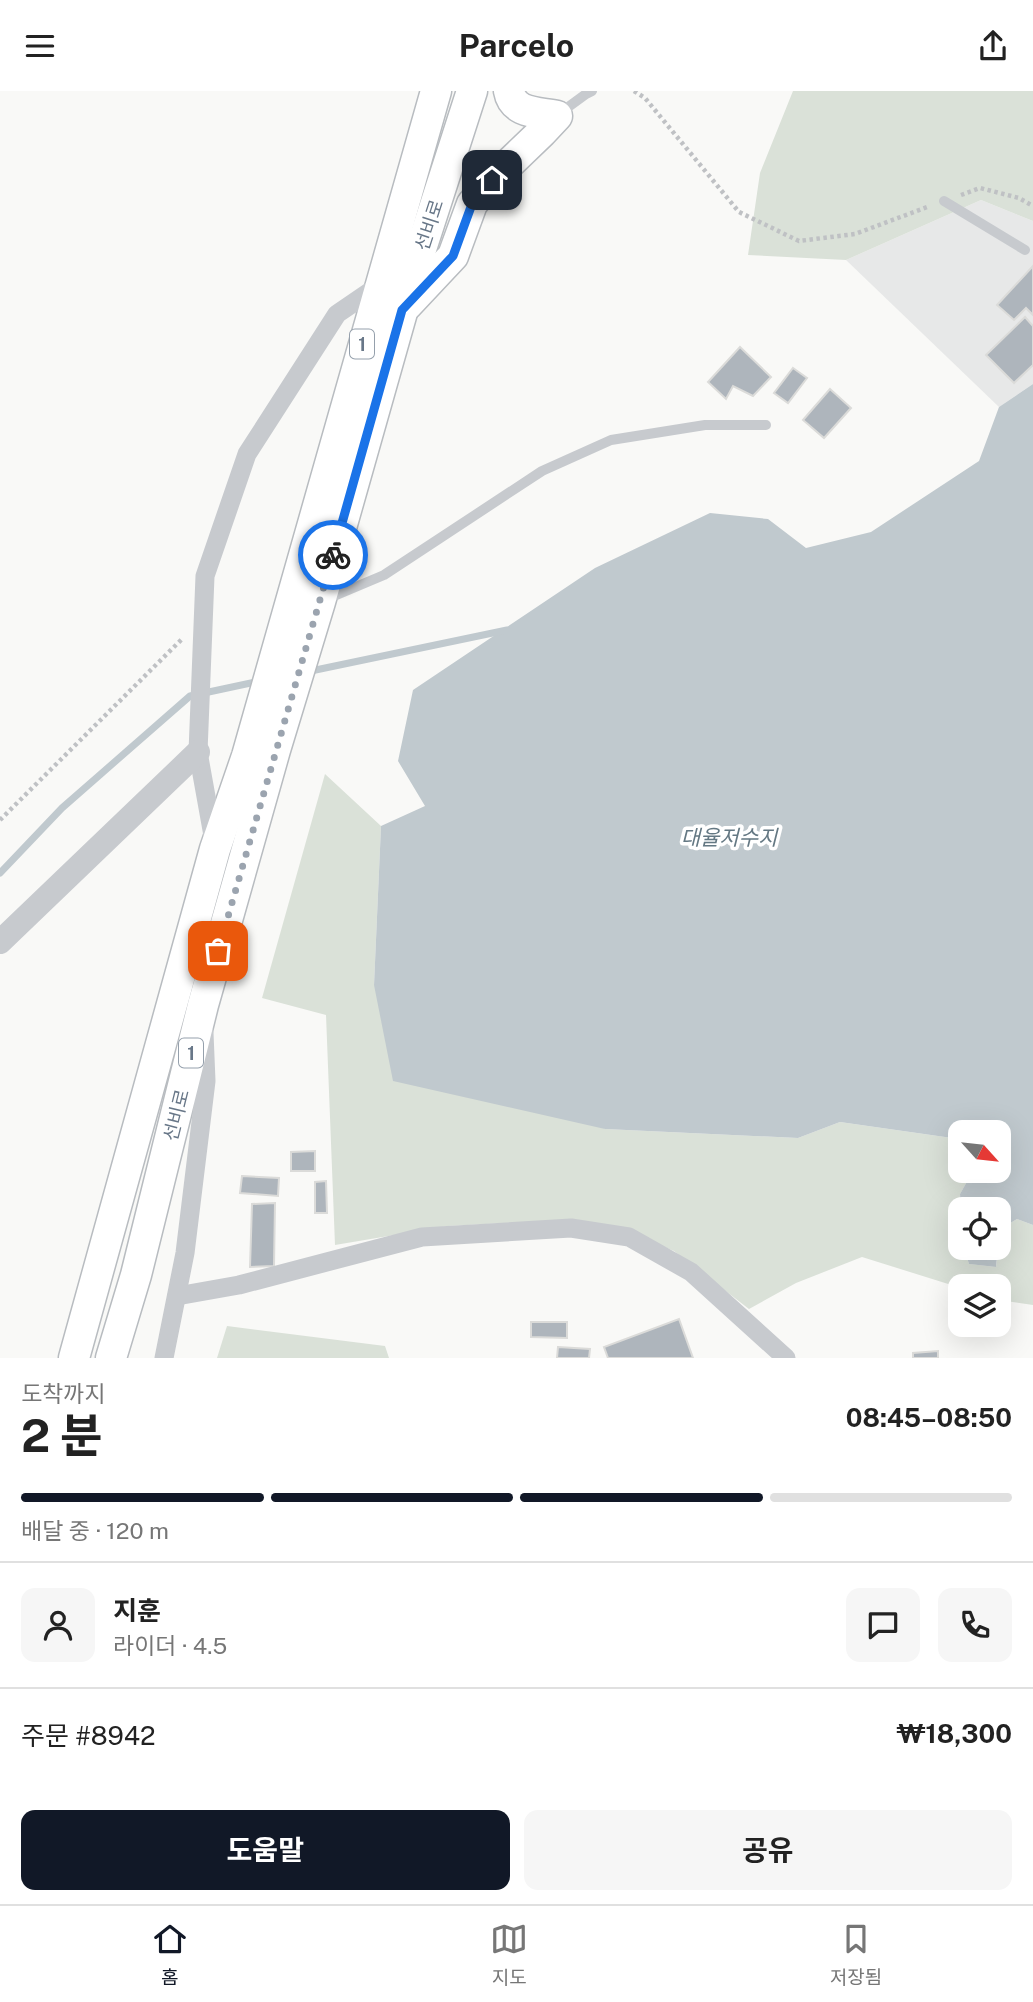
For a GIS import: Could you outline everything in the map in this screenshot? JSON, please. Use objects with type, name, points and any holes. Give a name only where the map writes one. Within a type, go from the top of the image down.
[{"type":"main road","name":"선비로","points":[[111,1358],[136,1275],[203,1005],[261,753],[290,597],[436,91]]},
{"type":"main road","name":"선비로","points":[[320,601],[402,310],[472,91]]},
{"type":"main road","points":[[509,91],[510,98],[522,110],[557,116]]},
{"type":"main road","points":[[402,310],[453,256],[472,204],[492,180],[557,116]]},
{"type":"main road","name":"1","points":[[261,753],[320,601]]},
{"type":"main road","name":"선비로","points":[[74,1358],[215,849],[261,753]]},
{"type":"street","points":[[215,849],[198,752],[205,576],[247,454],[337,314],[378,286]]},
{"type":"street","points":[[0,942],[198,752]]},
{"type":"street","points":[[164,1358],[185,1253],[206,1081],[203,1005]]},
{"type":"street","points":[[177,1296],[239,1285],[422,1237],[571,1228],[629,1237],[691,1272],[786,1358]]},
{"type":"lane","points":[[557,116],[593,91]]},
{"type":"lane","points":[[944,201],[1025,250]]},
{"type":"lane","points":[[320,601],[384,575],[542,471],[611,440],[705,425],[766,425]]},
{"type":"path","points":[[634,91],[645,98],[739,212],[799,241],[855,234],[980,188],[1019,198],[1033,206]]},
{"type":"path","points":[[0,820],[176,646],[203,613]]},
{"type":"shaded area","points":[[793,91],[1033,91],[1033,221],[981,200],[846,260],[748,255],[760,173]]},
{"type":"shaded area","points":[[981,200],[1033,221],[1033,384],[999,407],[846,260]]},
{"type":"shaded area","points":[[325,774],[381,826],[374,985],[605,1129],[798,1138],[840,1122],[948,1137],[948,1183],[966,1183],[960,1197],[948,1197],[948,1260],[968,1260],[969,1264],[996,1267],[997,1260],[1011,1260],[1011,1223],[1017,1219],[1033,1225],[1033,1305],[1011,1302],[1011,1274],[948,1274],[948,1284],[862,1257],[796,1283],[749,1309],[674,1251],[620,1228],[564,1220],[448,1226],[335,1245],[326,1015],[262,998]]},
{"type":"shaded area","points":[[227,1326],[385,1346],[389,1358],[217,1358]]},
{"type":"water","name":"대율저수지","points":[[1033,384],[1033,1225],[1017,1219],[1011,1223],[1011,1197],[960,1197],[966,1183],[1012,1183],[1012,1120],[948,1120],[948,1137],[840,1122],[798,1138],[605,1129],[393,1081],[374,985],[381,826],[425,806],[398,761],[413,690],[595,568],[710,513],[768,519],[806,548],[871,532],[979,461],[999,407]]},
{"type":"water","points":[[968,1260],[997,1260],[996,1267],[969,1264]]},
{"type":"building","points":[[1033,266],[1033,315],[1026,308],[1014,320],[997,305]]},
{"type":"building","points":[[1025,317],[1033,326],[1033,365],[1014,383],[986,355]]},
{"type":"building","points":[[740,347],[771,377],[753,396],[733,386],[726,399],[708,382]]},
{"type":"building","points":[[793,368],[807,378],[788,403],[774,393]]},
{"type":"building","points":[[830,389],[851,408],[824,438],[803,420]]},
{"type":"building","points":[[315,1151],[315,1171],[291,1171],[291,1152]]},
{"type":"building","points":[[242,1176],[279,1178],[278,1196],[240,1193]]},
{"type":"building","points":[[326,1181],[327,1213],[315,1213],[315,1182]]},
{"type":"building","points":[[275,1203],[274,1266],[250,1267],[252,1204]]},
{"type":"building","points":[[679,1319],[693,1358],[608,1358],[604,1347]]},
{"type":"building","points":[[531,1322],[567,1322],[567,1338],[531,1337]]},
{"type":"building","points":[[558,1347],[590,1349],[589,1358],[557,1358]]},
{"type":"building","points":[[938,1351],[938,1358],[913,1358],[913,1353]]},
{"type":"waterway","points":[[306,672],[507,630]]},
{"type":"waterway","points":[[0,873],[62,808],[190,696],[260,681]]},
{"type":"way so far","points":[[218,951],[333,555]]},
{"type":"route","points":[[333,555],[402,310],[453,256],[472,204],[492,180]]}]
